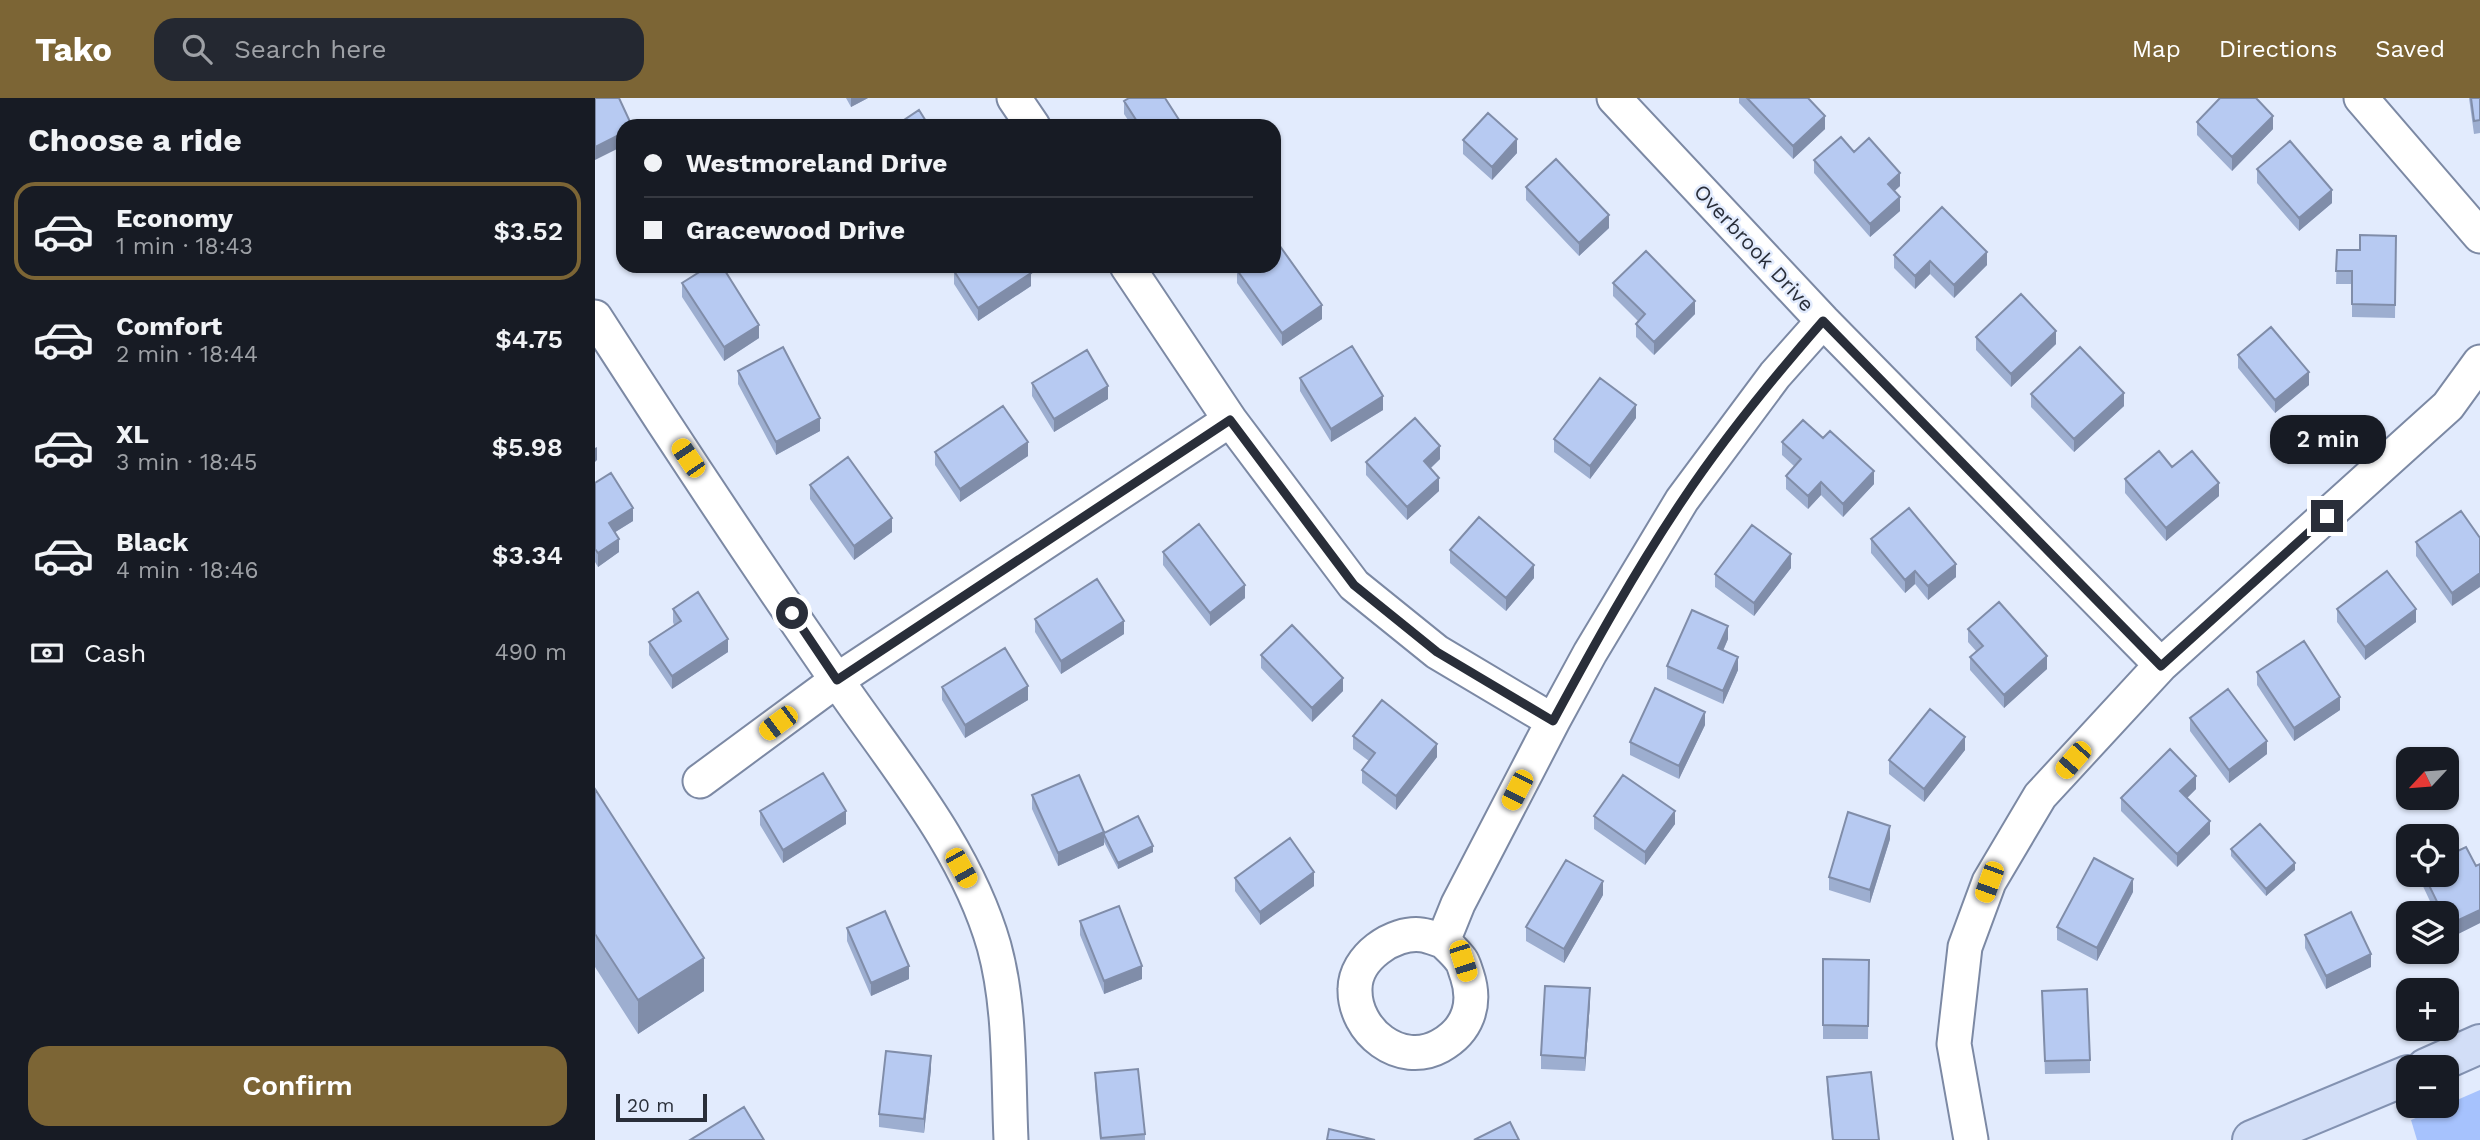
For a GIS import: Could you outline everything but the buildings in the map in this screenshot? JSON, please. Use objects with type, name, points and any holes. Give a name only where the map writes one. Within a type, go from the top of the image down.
[{"type":"main road","points":[[2455,1055],[2480,1044]]},
{"type":"main road","points":[[2252,1140],[2396,1080]]},
{"type":"street","points":[[1014,98],[1028,119]]},
{"type":"street","name":"Overbrook Drive","points":[[1614,98],[1823,321],[2161,666]]},
{"type":"street","points":[[2361,98],[2480,236]]},
{"type":"street","points":[[1132,273],[1230,420],[1354,585],[1437,652],[1553,721]]},
{"type":"street","points":[[595,317],[837,680],[937,824],[973,890],[993,944],[1005,995],[1011,1140]]},
{"type":"street","points":[[1443,941],[1458,904],[1553,721],[1590,653],[1682,500],[1775,375],[1823,321]]},
{"type":"street","points":[[1971,1140],[1954,1044],[1965,947],[1989,882],[2041,796],[2161,666],[2448,406],[2480,362]]},
{"type":"street","points":[[700,782],[837,680],[1230,420]]},
{"type":"shaded area","points":[[2480,1090],[2480,1140],[2417,1140],[2411,1120],[2459,1118],[2459,1099]]},
{"type":"route","points":[[792,613],[837,680],[1230,420],[1354,585],[1437,652],[1553,721],[1590,653],[1682,500],[1775,375],[1823,321],[2161,666],[2327,516]]}]
